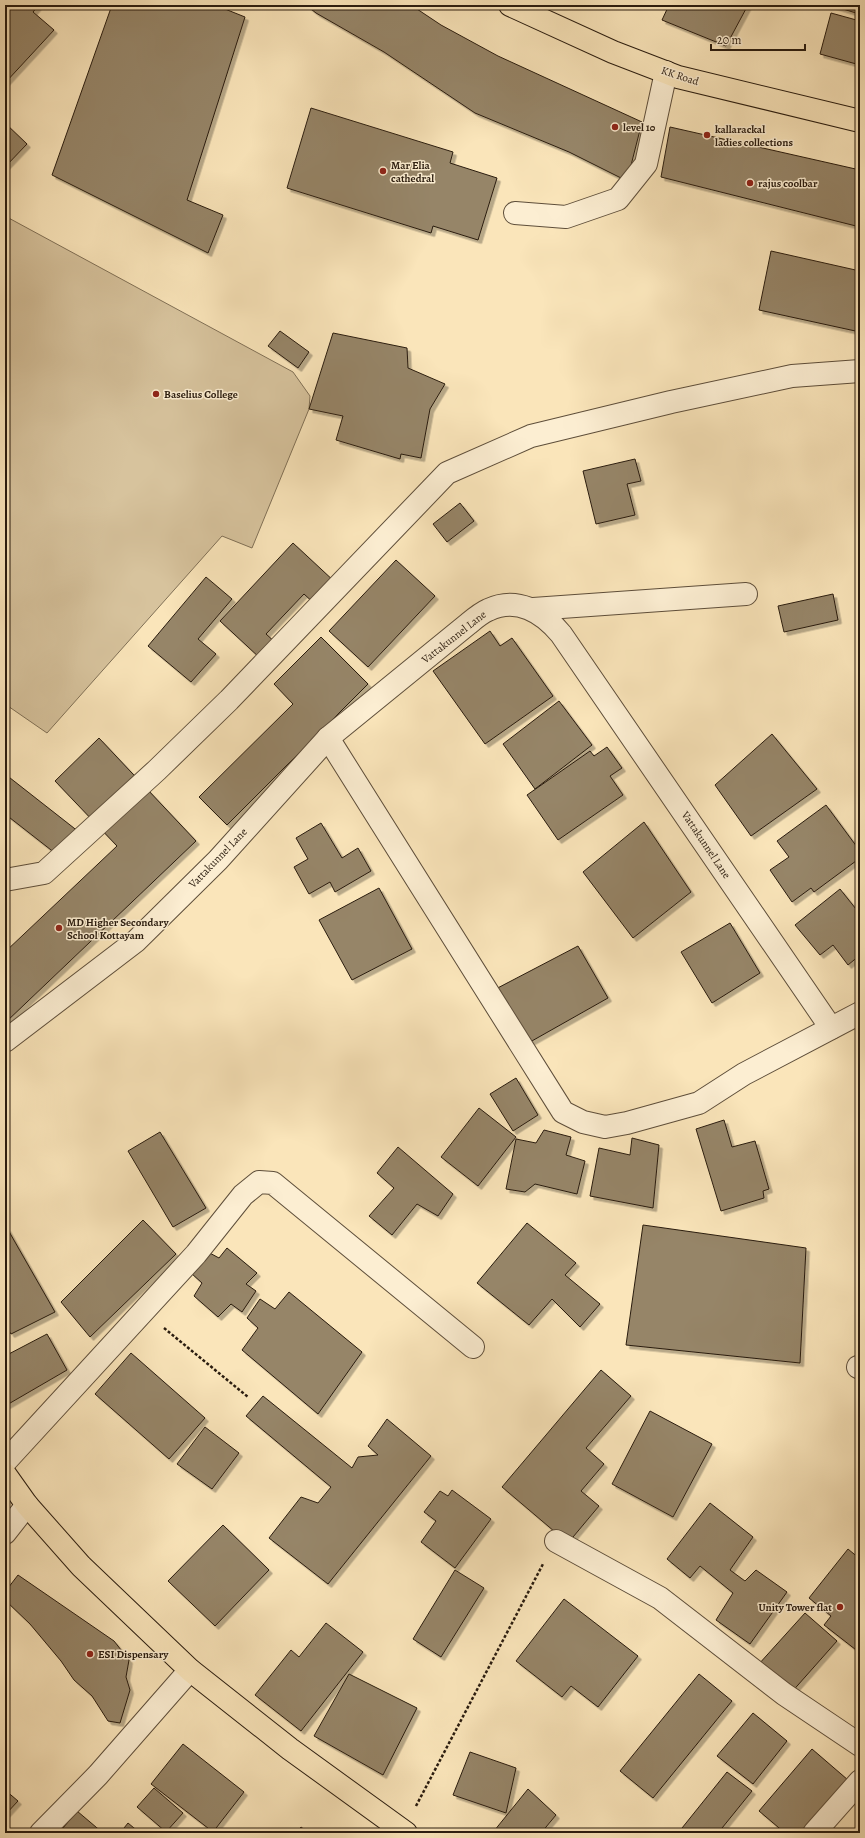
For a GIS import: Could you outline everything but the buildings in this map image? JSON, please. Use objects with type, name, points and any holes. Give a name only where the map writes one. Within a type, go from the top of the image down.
[{"type":"main road","name":"KK Road","points":[[510,5],[607,49],[692,81],[860,121]]},
{"type":"main road","points":[[5,1474],[27,1505],[81,1566],[190,1670],[290,1749],[404,1832]]},
{"type":"street","points":[[515,212],[566,217],[618,199],[646,164],[666,72]]},
{"type":"street","points":[[5,880],[44,873],[157,770],[229,700],[448,473],[531,436],[671,402],[792,376],[860,371]]},
{"type":"street","points":[[533,609],[746,594]]},
{"type":"street","name":"Vattakunnel Lane","points":[[5,1041],[136,941],[218,860],[328,738],[468,624],[488,610],[510,603],[533,609],[550,621],[561,634],[831,1028]]},
{"type":"street","points":[[328,738],[563,1112],[583,1122],[605,1127],[627,1123],[699,1103],[744,1074],[860,1013]]},
{"type":"street","points":[[5,1462],[196,1254],[243,1196],[259,1182],[273,1183],[473,1347]]},
{"type":"street","points":[[5,1533],[27,1505]]},
{"type":"street","points":[[556,1541],[660,1598],[784,1694],[860,1745]]},
{"type":"street","points":[[41,1833],[98,1775],[190,1670]]},
{"type":"street","points":[[814,1833],[860,1781]]},
{"type":"path","points":[[144,1311],[248,1396]]},
{"type":"path","points":[[404,1832],[556,1541]]},
{"type":"shaded area","name":"Baselius College","points":[[5,216],[293,372],[310,396],[309,409],[252,548],[222,536],[47,733],[5,704]]},
{"type":"place","name":"level 10","points":[[615,127]]},
{"type":"place","name":"kallarackal ladies collections","points":[[707,135]]},
{"type":"place","name":"Mar Elia cathedral","points":[[383,171]]},
{"type":"place","name":"rajus coolbar","points":[[750,183]]},
{"type":"place","name":"Baselius College","points":[[156,394]]},
{"type":"place","name":"MD Higher Secondary School Kottayam","points":[[59,928]]},
{"type":"place","name":"Unity Tower flat","points":[[840,1607]]},
{"type":"place","name":"ESI Dispensary","points":[[90,1654]]}]
